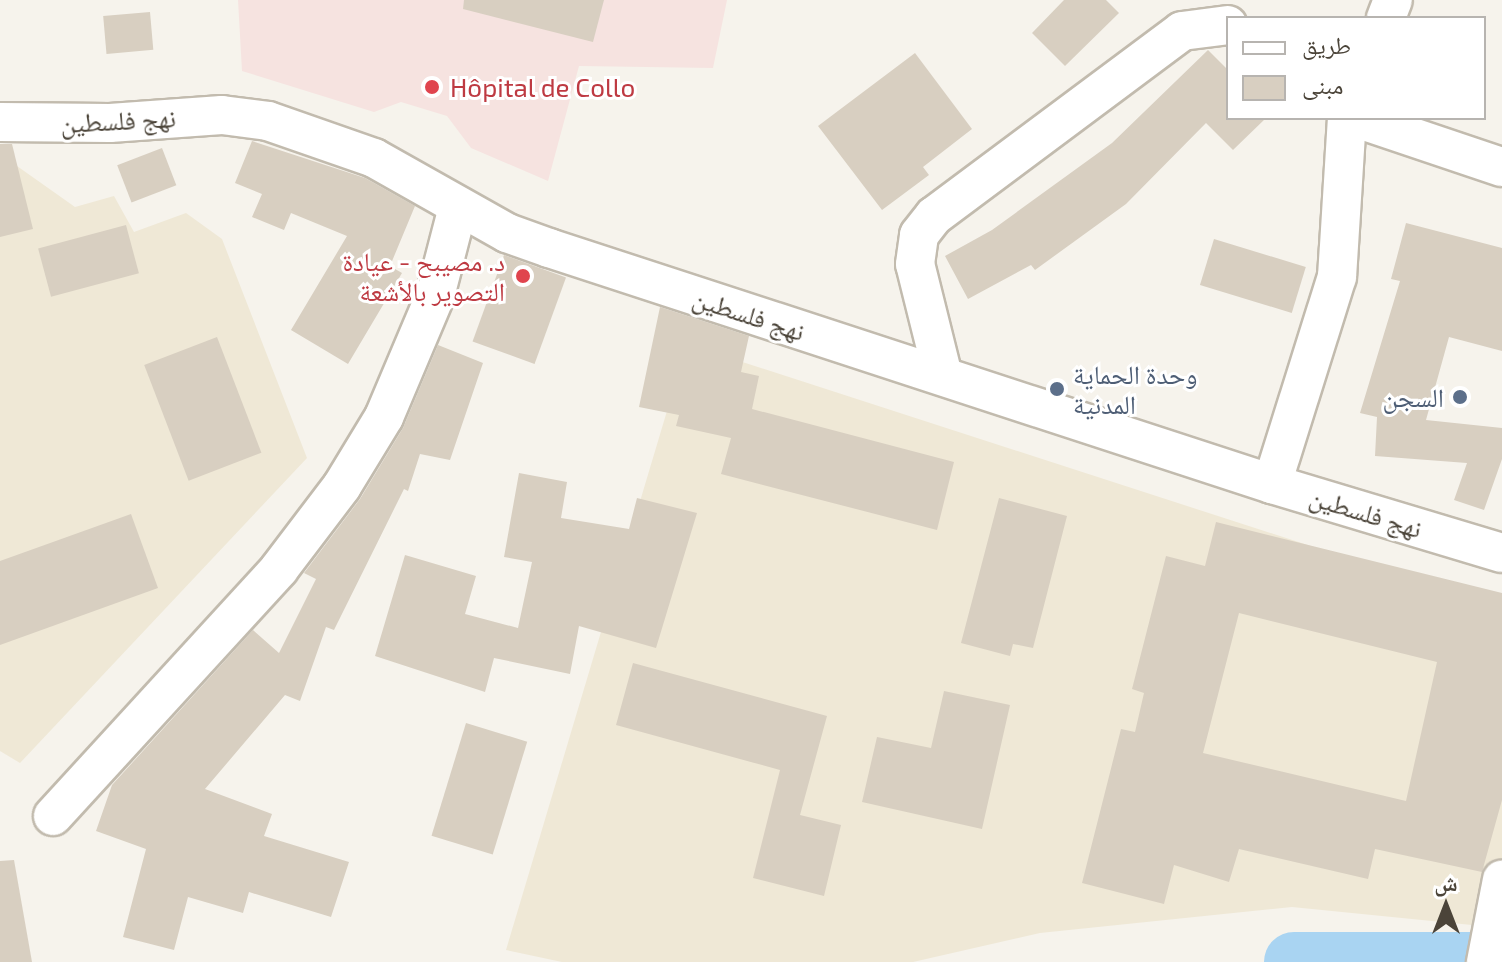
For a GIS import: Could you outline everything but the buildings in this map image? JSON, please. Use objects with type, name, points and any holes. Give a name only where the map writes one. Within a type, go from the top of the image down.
[{"type":"street","points":[[943,376],[915,264],[919,235],[934,216],[1124,80],[1182,31],[1226,25]]},
{"type":"street","name":"نهج فلسطين","points":[[0,122],[110,123],[222,115],[268,121],[374,158],[507,233],[1272,484],[1502,553]]},
{"type":"street","points":[[1272,484],[1337,277],[1347,120]]},
{"type":"street","points":[[1362,120],[1502,167]]},
{"type":"street","points":[[53,816],[279,569],[342,486],[384,417],[435,296],[458,207]]},
{"type":"street","points":[[1486,959],[1502,880]]},
{"type":"shaded area","name":"Hôpital de Collo","points":[[238,0],[727,0],[713,68],[579,66],[548,181],[471,148],[447,116],[401,102],[374,112],[242,71]]},
{"type":"shaded area","points":[[0,154],[75,207],[114,196],[134,232],[186,213],[222,239],[307,458],[20,763],[0,751]]},
{"type":"shaded area","points":[[687,344],[1502,608],[1502,858],[1482,926],[1292,907],[1040,933],[913,962],[562,962],[506,950]]},
{"type":"waterway","points":[[1294,962],[1493,962]]},
{"type":"place","name":"Hôpital de Collo","points":[[432,87]]},
{"type":"place","name":"د. مصيبح - عيادة التصوير بالأشعة","points":[[523,276]]},
{"type":"place","name":"وحدة الحماية المدنية","points":[[1057,389]]},
{"type":"place","name":"السجن","points":[[1460,397]]}]
